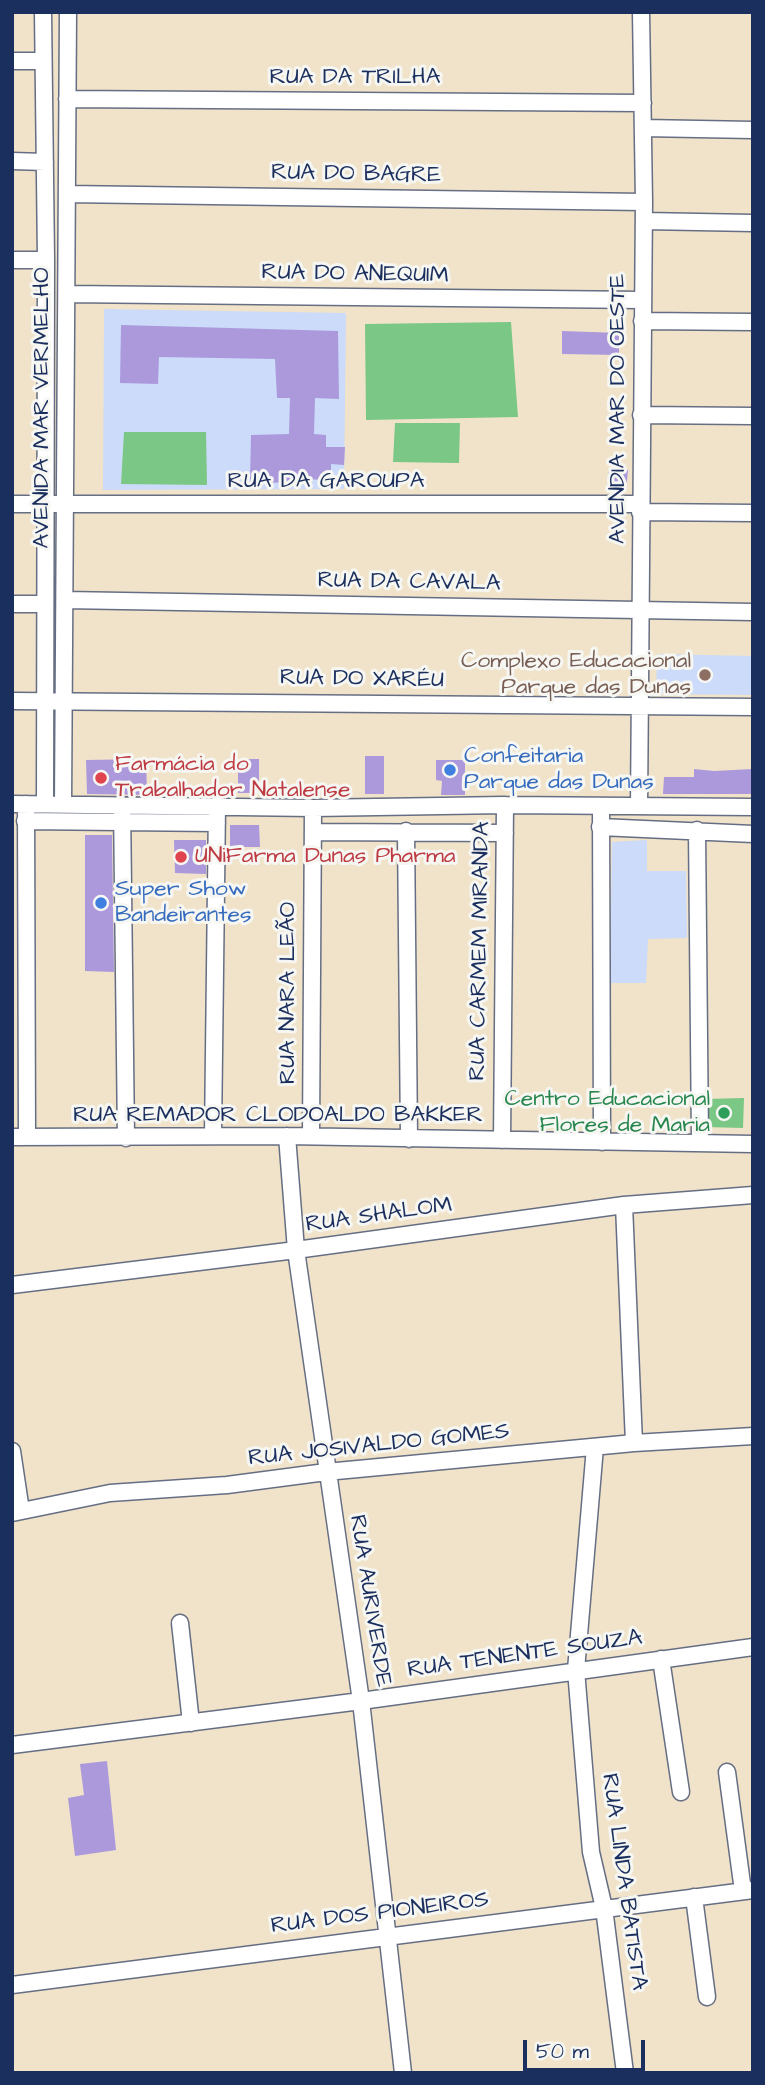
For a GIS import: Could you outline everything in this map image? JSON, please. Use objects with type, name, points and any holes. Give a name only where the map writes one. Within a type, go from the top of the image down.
[{"type":"street","name":"AVENIDA MAR VERMELHO","points":[[43,12],[46,260],[45,604],[63,804]]},
{"type":"street","name":"AVENIDA MAR VERMELHO","points":[[45,803],[65,600],[68,12]]},
{"type":"street","name":"AVENDIA MAR DO OESTE","points":[[639,806],[644,221],[641,12]]},
{"type":"street","points":[[12,61],[43,61]]},
{"type":"street","name":"RUA DA TRILHA","points":[[67,100],[643,103]]},
{"type":"street","points":[[643,128],[753,130]]},
{"type":"street","points":[[12,161],[45,162]]},
{"type":"street","name":"RUA DO BAGRE","points":[[66,194],[644,202]]},
{"type":"street","points":[[644,221],[753,223]]},
{"type":"street","points":[[12,260],[46,260]]},
{"type":"street","name":"RUA DO ANEQUIM","points":[[67,294],[642,300]]},
{"type":"street","points":[[642,321],[753,322]]},
{"type":"street","points":[[641,415],[753,416]]},
{"type":"street","name":"RUA DA GAROUPA","points":[[12,504],[640,508],[753,513]]},
{"type":"street","name":"RUA DA CAVALA","points":[[65,600],[753,612]]},
{"type":"street","points":[[12,604],[45,604]]},
{"type":"street","name":"RUA DO XARÉU","points":[[12,701],[753,707]]},
{"type":"street","points":[[19,1137],[25,821],[19,804],[63,804],[217,823]]},
{"type":"street","points":[[25,821],[217,805],[313,808],[505,805],[753,807]]},
{"type":"street","points":[[213,1135],[217,805]]},
{"type":"street","name":"RUA CARMEM MIRANDA","points":[[502,1140],[505,805]]},
{"type":"street","points":[[601,806],[602,1142]]},
{"type":"street","name":"RUA NARA LEÃO","points":[[311,1136],[313,808]]},
{"type":"street","points":[[122,813],[126,1138]]},
{"type":"street","points":[[600,827],[753,834]]},
{"type":"street","points":[[697,830],[700,1142]]},
{"type":"street","points":[[406,831],[409,1139]]},
{"type":"street","points":[[313,832],[505,833]]},
{"type":"street","name":"RUA REMADOR CLODOALDO BAKKER","points":[[19,1137],[126,1138],[213,1135],[753,1144]]},
{"type":"street","name":"RUA AURIVERDE","points":[[287,1136],[296,1250],[361,1701],[403,2073]]},
{"type":"street","name":"RUA SHALOM","points":[[12,1285],[296,1250],[624,1205],[753,1195]]},
{"type":"street","points":[[624,1205],[634,1443]]},
{"type":"street","name":"RUA JOSIVALDO GOMES","points":[[16,1512],[110,1493],[228,1485],[326,1472],[634,1443],[753,1436]]},
{"type":"street","name":"RUA LINDA BATISTA","points":[[595,1447],[576,1670],[591,1852],[604,1908],[625,2073]]},
{"type":"street","points":[[12,1451],[16,1512]]},
{"type":"street","points":[[180,1623],[191,1723]]},
{"type":"street","name":"RUA TENENTE SOUZA","points":[[12,1745],[361,1701],[753,1647]]},
{"type":"street","points":[[661,1659],[681,1792]]},
{"type":"street","points":[[727,1772],[748,1890]]},
{"type":"street","name":"RUA DOS PIONEIROS","points":[[12,1985],[748,1890]]},
{"type":"street","points":[[694,1897],[707,1997]]},
{"type":"shaded area","points":[[104,309],[346,313],[344,489],[103,490]]},
{"type":"shaded area","name":"Complexo Educacional Parque das Dunas","points":[[657,654],[753,656],[753,695],[656,694]]},
{"type":"shaded area","points":[[647,840],[647,871],[686,871],[687,938],[648,939],[646,983],[610,983],[612,842]]},
{"type":"green space","points":[[511,322],[518,417],[366,420],[365,324]]},
{"type":"green space","points":[[395,423],[460,423],[459,463],[393,462]]},
{"type":"green space","points":[[124,432],[206,432],[207,485],[121,484]]},
{"type":"green space","name":"Centro Educacional Flores de Maria","points":[[744,1098],[743,1128],[705,1127],[705,1099]]},
{"type":"building","points":[[121,325],[338,331],[339,399],[315,398],[314,434],[326,435],[326,447],[345,447],[344,465],[331,464],[331,480],[298,479],[298,483],[250,482],[251,435],[289,434],[290,398],[277,398],[275,359],[159,357],[158,384],[120,383]]},
{"type":"building","points":[[562,331],[619,333],[619,355],[562,354]]},
{"type":"building","points":[[609,469],[628,470],[626,491],[607,489]]},
{"type":"building","points":[[365,756],[384,756],[384,794],[365,794]]},
{"type":"building","points":[[146,759],[147,795],[87,794],[86,760]]},
{"type":"building","points":[[238,759],[259,759],[259,793],[238,793]]},
{"type":"building","name":"Confeitaria Parque das Dunas","points":[[436,760],[465,760],[465,795],[441,795],[442,781],[436,780]]},
{"type":"building","points":[[694,769],[753,769],[753,794],[663,794],[664,777],[694,777]]},
{"type":"building","points":[[230,825],[259,825],[260,847],[230,847]]},
{"type":"building","name":"Super Show Bandeirantes","points":[[85,835],[112,835],[114,972],[85,971]]},
{"type":"building","points":[[174,840],[206,840],[206,874],[175,873]]},
{"type":"building","points":[[107,1761],[116,1850],[75,1856],[68,1798],[84,1795],[80,1764]]},
{"type":"place","name":"Complexo Educacional Parque das Dunas","points":[[705,675]]},
{"type":"place","name":"Confeitaria Parque das Dunas","points":[[450,770]]},
{"type":"place","name":"Farmácia do Trabalhador Natalense","points":[[101,778]]},
{"type":"place","name":"UNiFarma Dunas Pharma","points":[[181,857]]},
{"type":"place","name":"Super Show Bandeirantes","points":[[101,903]]},
{"type":"place","name":"Centro Educacional Flores de Maria","points":[[724,1113]]}]
